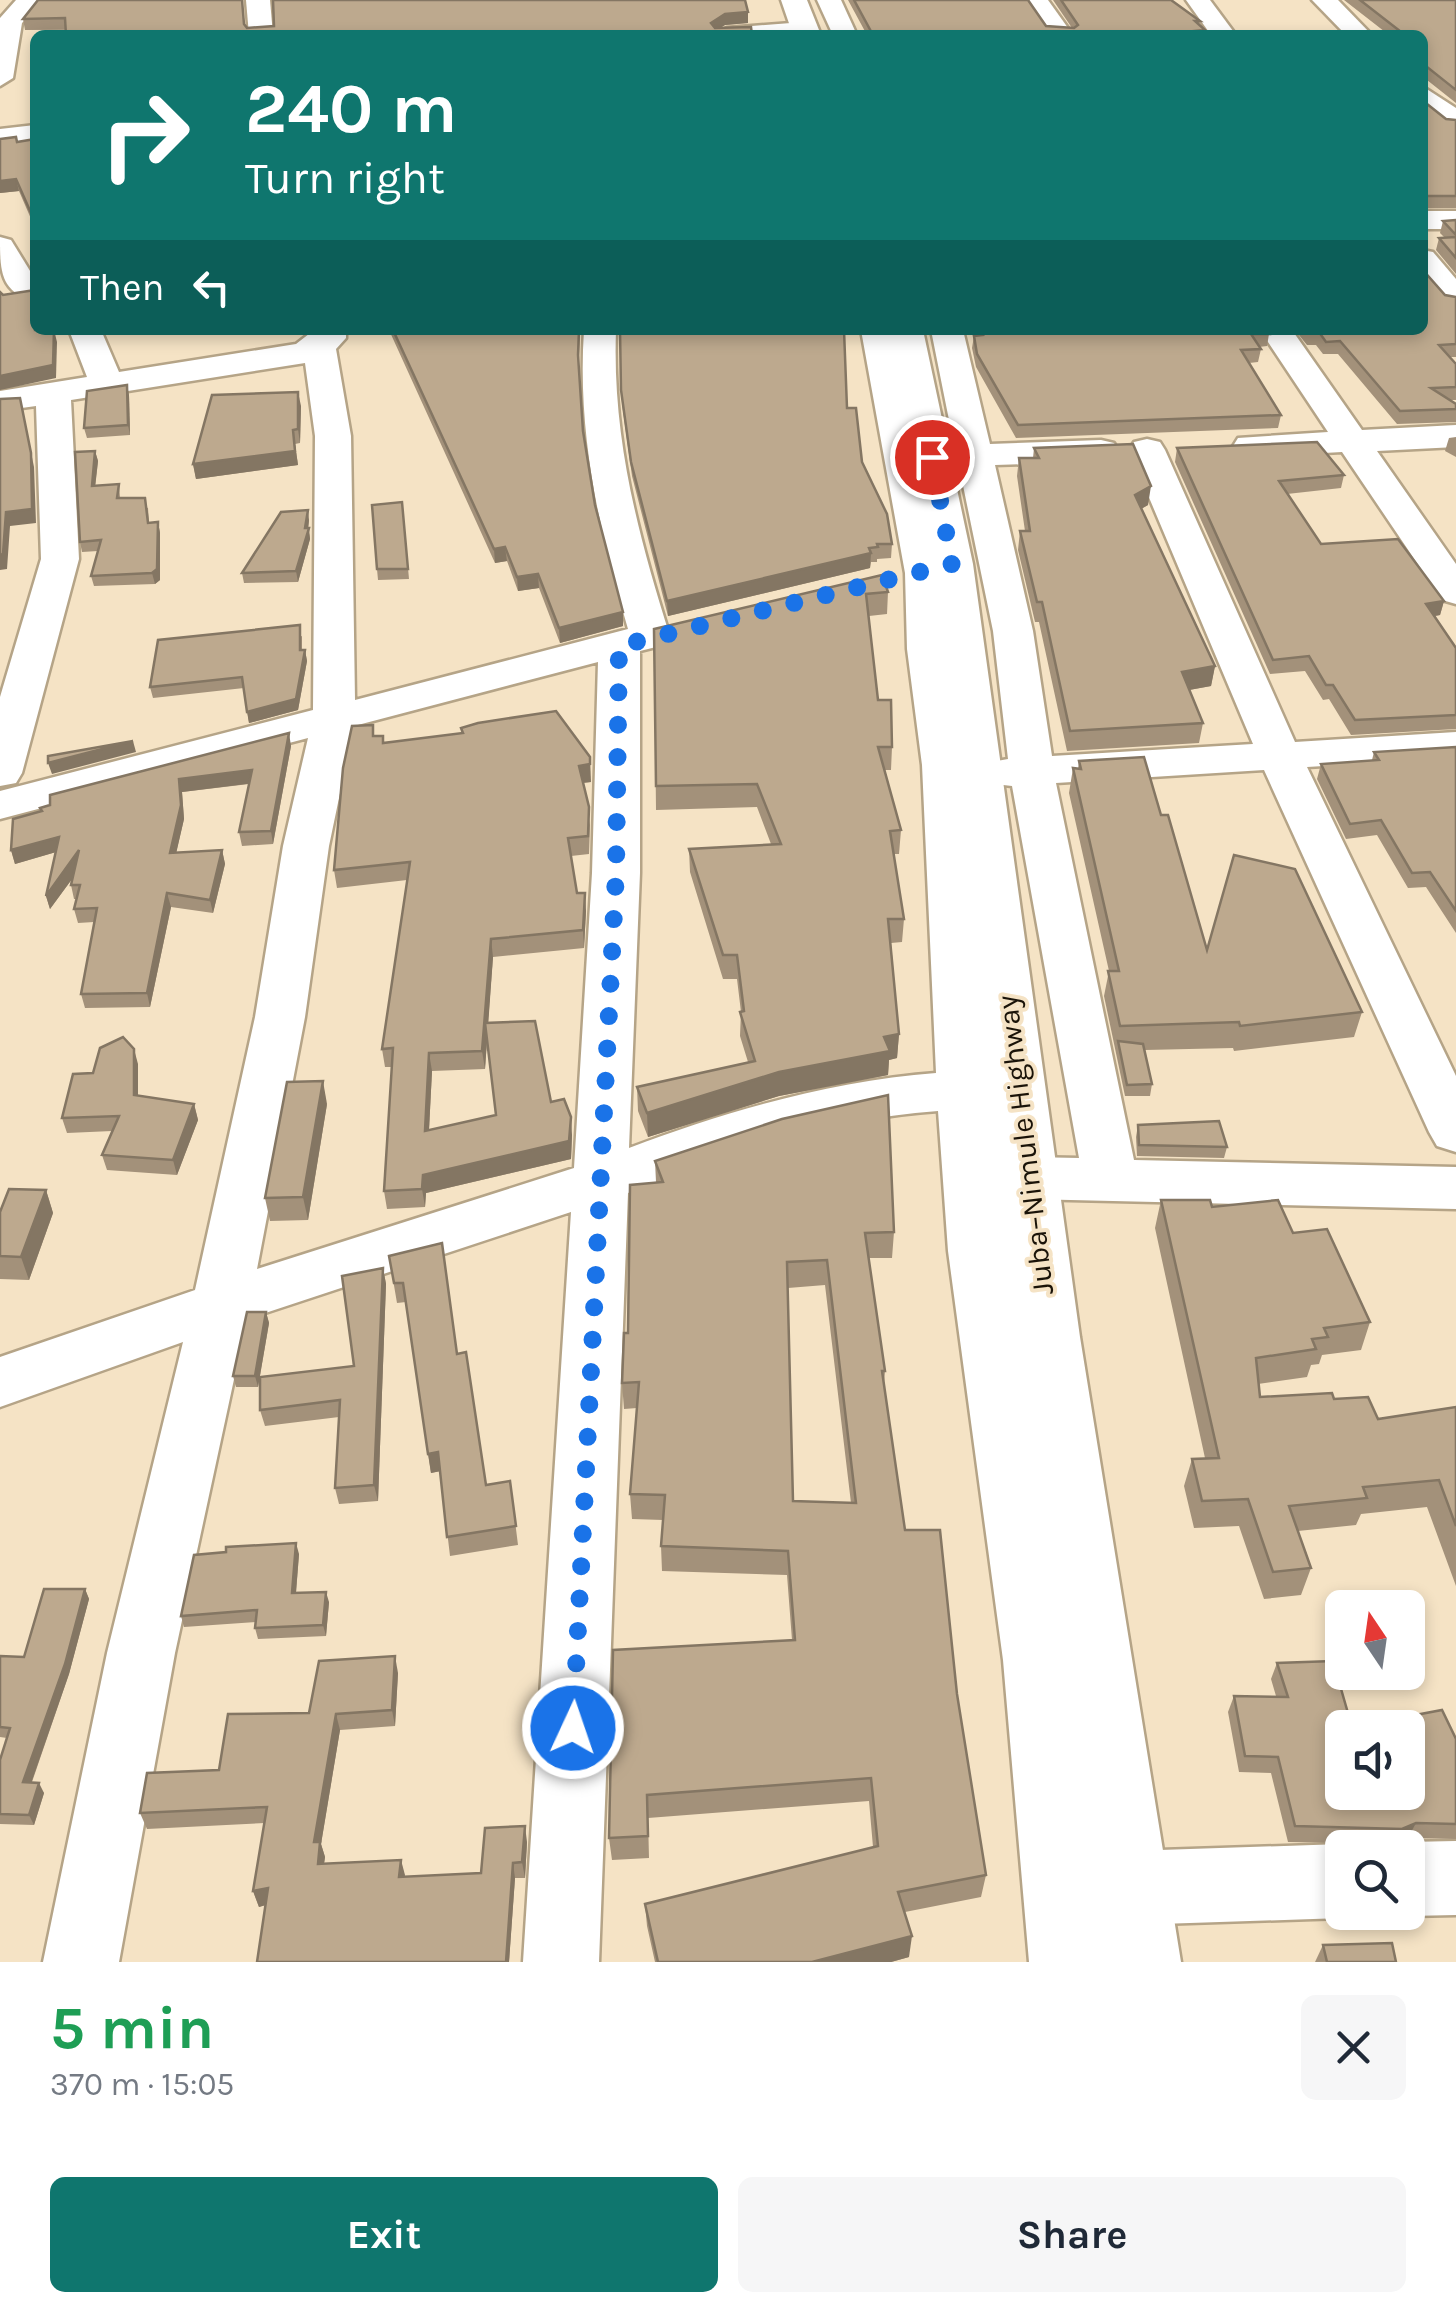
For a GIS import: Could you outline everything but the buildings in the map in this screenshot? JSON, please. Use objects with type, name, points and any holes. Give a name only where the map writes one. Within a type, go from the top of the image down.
[{"type":"main road","points":[[794,0],[796,30]]},
{"type":"main road","name":"Juba–Nimule Highway","points":[[907,335],[954,455],[922,573],[1006,773],[990,1090],[1028,1178],[1139,1962]]},
{"type":"street","points":[[0,78],[7,22],[16,10],[33,0]]},
{"type":"street","points":[[258,0],[261,30]]},
{"type":"street","points":[[772,0],[794,30]]},
{"type":"street","points":[[828,0],[843,30]]},
{"type":"street","points":[[1036,0],[1057,30]]},
{"type":"street","points":[[1198,0],[1220,30]]},
{"type":"street","points":[[1324,0],[1355,30]]},
{"type":"street","points":[[1428,91],[1456,88]]},
{"type":"street","points":[[1428,97],[1456,121]]},
{"type":"street","points":[[0,137],[30,134]]},
{"type":"street","points":[[1428,220],[1456,220]]},
{"type":"street","points":[[0,246],[18,282],[30,289]]},
{"type":"street","points":[[1434,260],[1456,298]]},
{"type":"street","points":[[87,335],[107,384]]},
{"type":"street","points":[[561,1962],[616,873],[652,637],[607,481],[597,388],[600,335]]},
{"type":"street","points":[[878,335],[922,573],[928,649],[990,1090],[977,1251],[1036,1660],[1067,1962]]},
{"type":"street","points":[[947,335],[954,455],[1013,631],[1006,773],[1111,1180]]},
{"type":"street","points":[[1279,335],[1456,592]]},
{"type":"street","points":[[0,402],[306,353],[324,338]]},
{"type":"street","points":[[81,1962],[141,1653],[222,1302],[280,1017],[306,846],[334,717],[333,436],[324,338]]},
{"type":"street","points":[[0,773],[60,559],[53,393]]},
{"type":"street","points":[[1222,447],[1456,436]]},
{"type":"street","points":[[954,455],[1166,449],[1279,754],[1456,1132]]},
{"type":"street","points":[[0,805],[652,637]]},
{"type":"street","points":[[1006,773],[1456,745]]},
{"type":"street","points":[[0,1382],[222,1302],[601,1181],[719,1138],[775,1123],[990,1090]]},
{"type":"street","points":[[1028,1178],[1456,1188]]},
{"type":"street","points":[[1425,1879],[1456,1878]]},
{"type":"street","points":[[1130,1888],[1325,1882]]},
{"type":"route","points":[[573,1728],[616,873],[619,646],[952,564],[932,457]]}]
